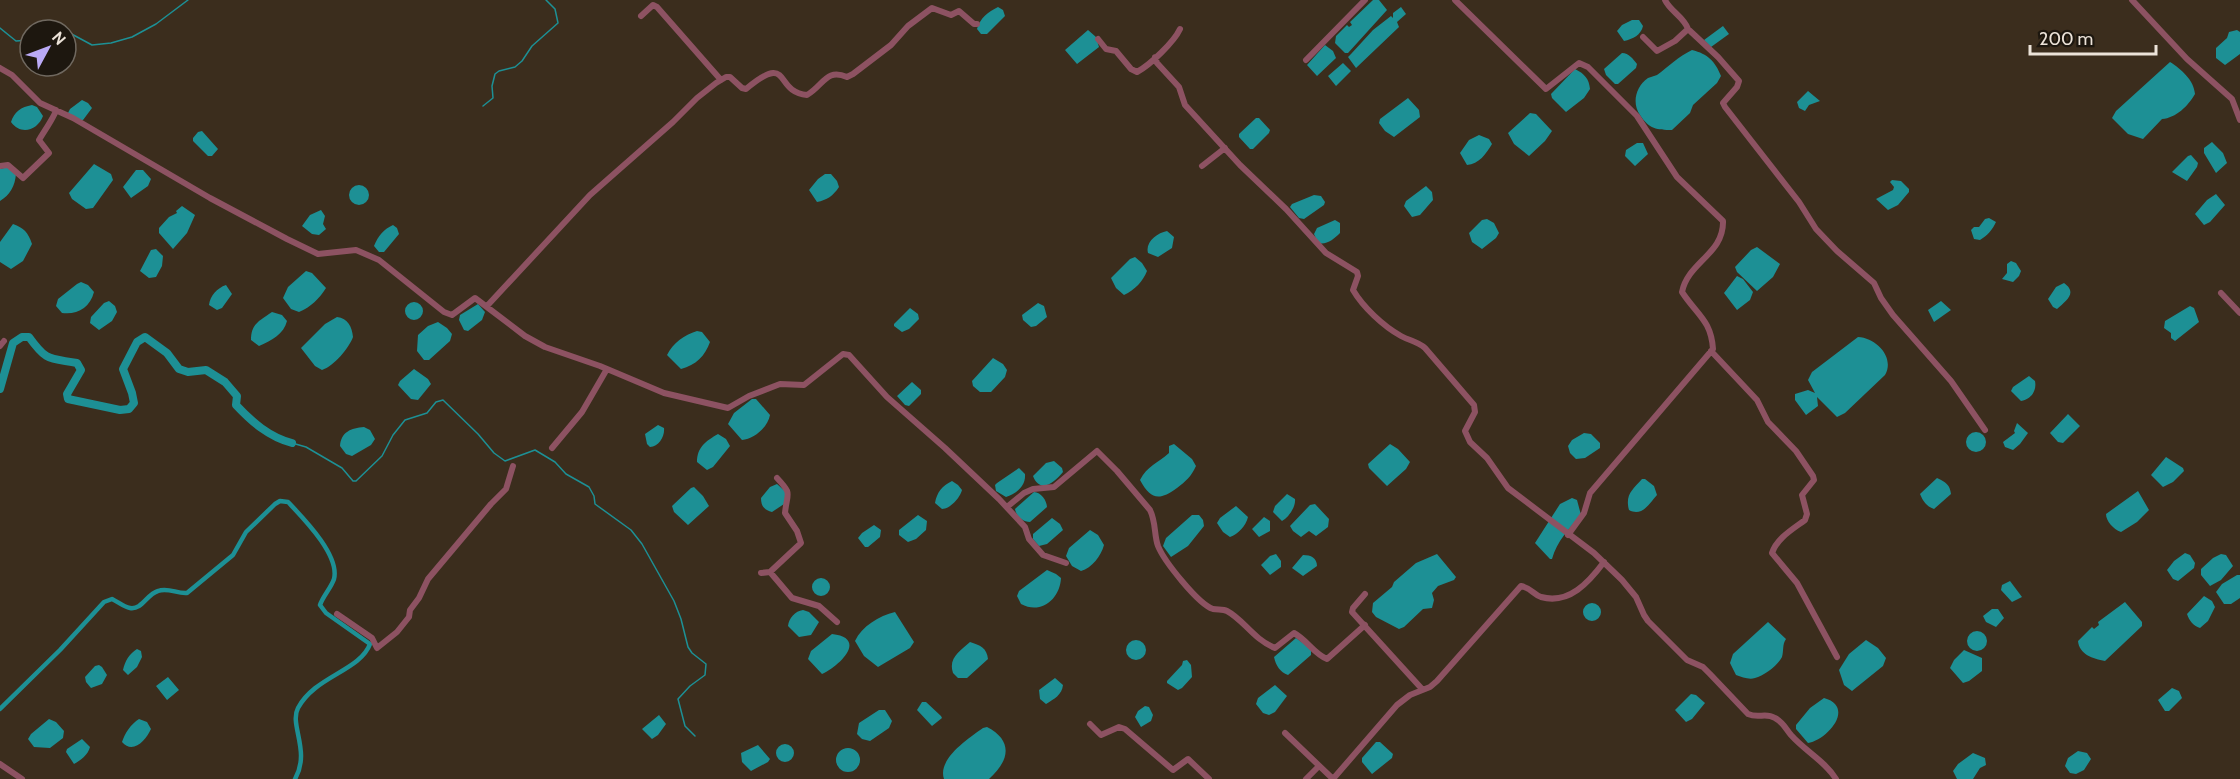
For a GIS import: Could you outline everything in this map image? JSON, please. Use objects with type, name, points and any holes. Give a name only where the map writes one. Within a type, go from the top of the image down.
[{"type":"street","points":[[1306,60],[1365,0]]},
{"type":"street","points":[[1455,0],[1546,89],[1579,63],[1588,67],[1637,116],[1677,177],[1724,221],[1717,244],[1692,268],[1682,292],[1705,321],[1712,334],[1713,349],[1590,493],[1584,513],[1568,535]]},
{"type":"street","points":[[1665,0],[1676,15],[1686,23],[1688,29],[1718,57],[1739,81],[1737,87],[1723,103],[1725,107],[1799,202],[1816,229],[1874,284],[1893,315],[1951,381],[1985,430]]},
{"type":"street","points":[[2132,0],[2187,59],[2232,99],[2240,120]]},
{"type":"street","points":[[641,16],[653,5],[657,7],[720,80]]},
{"type":"street","points":[[487,306],[590,195],[720,80],[730,77],[746,89],[762,76],[771,72],[777,73],[795,92],[807,95],[830,74],[836,72],[847,77],[853,74],[891,45],[915,20],[932,8],[951,15],[959,11],[977,24]]},
{"type":"street","points":[[1098,39],[1106,49],[1116,51],[1134,71],[1144,68],[1175,39],[1180,29]]},
{"type":"street","points":[[1643,37],[1657,51],[1675,41],[1688,29]]},
{"type":"street","points":[[1155,57],[1157,63],[1179,87],[1185,105],[1256,182],[1286,209],[1326,253],[1357,272],[1354,292],[1392,331],[1419,342],[1474,405],[1475,412],[1465,432],[1470,442],[1487,458],[1508,488],[1604,562],[1636,597],[1648,621],[1687,660],[1703,667],[1748,714],[1756,717],[1768,715],[1785,726],[1790,734],[1825,765],[1836,779]]},
{"type":"street","points":[[0,68],[12,75],[40,103],[73,118],[210,198],[318,254],[356,250],[379,260],[444,312],[452,315],[475,298],[525,336],[546,347],[664,393],[728,408],[749,396],[780,384],[804,385],[843,354],[849,355],[886,397],[945,448],[1007,507],[1025,526],[1029,539],[1043,555],[1066,563]]},
{"type":"street","points":[[0,166],[9,165],[23,178],[33,171],[49,153],[39,140],[55,116],[56,110]]},
{"type":"street","points":[[1202,166],[1225,148]]},
{"type":"street","points":[[2221,293],[2240,312]]},
{"type":"street","points":[[1711,351],[1751,392],[1768,422],[1796,451],[1813,476],[1814,480],[1802,495],[1807,514],[1805,520],[1787,533],[1772,553],[1797,583],[1837,657]]},
{"type":"street","points":[[552,448],[582,411],[607,369]]},
{"type":"street","points":[[1007,507],[1024,493],[1033,489],[1054,487],[1097,451],[1150,510],[1158,547],[1188,589],[1212,609],[1226,610],[1253,634],[1275,648],[1294,633],[1303,637],[1319,656],[1327,658],[1365,625]]},
{"type":"street","points":[[337,614],[372,638],[377,648],[388,640],[409,617],[410,610],[428,579],[506,489],[513,466]]},
{"type":"street","points":[[761,573],[770,572],[801,543],[797,531],[785,513],[790,495],[777,478]]},
{"type":"street","points":[[1285,733],[1333,779],[1364,746],[1397,705],[1410,695],[1437,681],[1457,661],[1521,586],[1529,588],[1540,597],[1558,598],[1573,595],[1604,562]]},
{"type":"street","points":[[770,572],[792,598],[819,606],[837,622]]},
{"type":"street","points":[[1365,594],[1352,612],[1422,689]]},
{"type":"street","points":[[1090,724],[1101,735],[1119,727],[1125,729],[1173,770],[1188,759],[1209,779]]},
{"type":"street","points":[[0,764],[22,779]]},
{"type":"street","points":[[1306,779],[1318,766]]},
{"type":"water","points":[[1373,0],[1379,0],[1387,10],[1348,53],[1345,53],[1335,43],[1336,36],[1347,25],[1349,27],[1352,25],[1350,22]]},
{"type":"water","points":[[998,7],[1003,10],[1005,16],[987,34],[981,34],[977,29],[980,22]]},
{"type":"water","points":[[1401,7],[1406,14],[1397,22],[1399,27],[1356,68],[1348,57],[1373,30],[1391,16],[1393,18],[1393,13]]},
{"type":"water","points":[[1632,20],[1639,20],[1643,26],[1642,29],[1636,36],[1624,41],[1617,31],[1622,25]]},
{"type":"water","points":[[1723,26],[1729,34],[1711,47],[1704,40]]},
{"type":"water","points":[[1088,30],[1096,37],[1099,47],[1077,64],[1065,50]]},
{"type":"water","points":[[2237,30],[2240,32],[2240,54],[2225,65],[2216,58],[2216,48],[2227,38],[2229,32]]},
{"type":"water","points":[[1325,45],[1333,51],[1336,58],[1317,76],[1307,65]]},
{"type":"water","points":[[1692,50],[1710,59],[1721,76],[1717,83],[1693,105],[1690,113],[1672,130],[1650,126],[1643,120],[1636,106],[1636,96],[1640,86],[1648,78],[1657,75]]},
{"type":"water","points":[[1622,53],[1629,55],[1637,64],[1636,68],[1618,84],[1615,84],[1606,75],[1604,69]]},
{"type":"water","points":[[2170,62],[2190,80],[2195,94],[2181,111],[2162,119],[2143,139],[2128,134],[2112,118],[2116,111]]},
{"type":"water","points":[[1343,63],[1351,71],[1336,86],[1328,76]]},
{"type":"water","points":[[1575,69],[1586,77],[1590,89],[1584,98],[1566,112],[1551,94]]},
{"type":"water","points":[[1808,91],[1820,101],[1809,105],[1805,111],[1799,108],[1797,102]]},
{"type":"water","points":[[1408,98],[1419,110],[1420,117],[1394,137],[1385,131],[1379,123],[1380,119]]},
{"type":"water","points":[[82,100],[92,108],[81,120],[68,113]]},
{"type":"water","points":[[32,105],[37,107],[43,116],[37,125],[24,130],[11,122],[16,113]]},
{"type":"water","points":[[1530,113],[1536,114],[1552,131],[1529,156],[1514,144],[1508,133]]},
{"type":"water","points":[[1256,118],[1259,118],[1270,130],[1253,149],[1250,149],[1239,134]]},
{"type":"water","points":[[202,131],[218,149],[212,156],[208,156],[193,141],[198,132]]},
{"type":"water","points":[[1479,135],[1489,139],[1492,144],[1479,161],[1467,165],[1460,153],[1469,140]]},
{"type":"water","points":[[2212,142],[2223,153],[2227,163],[2216,173],[2204,153],[2204,148]]},
{"type":"water","points":[[1637,143],[1643,143],[1648,154],[1635,166],[1625,156],[1626,150]]},
{"type":"water","points":[[2191,155],[2198,163],[2187,181],[2172,172]]},
{"type":"water","points":[[94,164],[111,174],[113,180],[93,208],[86,209],[72,199],[69,193]]},
{"type":"water","points":[[8,167],[16,174],[11,190],[0,201],[0,169]]},
{"type":"water","points":[[136,170],[143,170],[151,179],[148,186],[131,198],[123,187]]},
{"type":"water","points":[[825,174],[831,174],[839,187],[830,197],[817,202],[809,190]]},
{"type":"water","points":[[1892,180],[1901,181],[1909,192],[1898,205],[1888,210],[1876,199],[1893,190],[1894,187],[1890,182]]},
{"type":"water","points":[[359,185],[366,188],[369,195],[366,202],[359,205],[352,202],[349,195],[352,188]]},
{"type":"water","points":[[1426,186],[1432,192],[1433,200],[1420,215],[1412,217],[1404,206],[1406,201]]},
{"type":"water","points":[[2216,194],[2225,205],[2210,222],[2204,225],[2195,214],[2207,200]]},
{"type":"water","points":[[1314,195],[1321,196],[1325,202],[1324,205],[1304,219],[1299,218],[1290,207]]},
{"type":"water","points":[[182,206],[195,215],[187,233],[173,249],[159,233],[159,228]]},
{"type":"water","points":[[321,210],[325,216],[323,224],[326,229],[319,235],[312,234],[302,226],[310,215]]},
{"type":"water","points":[[1989,218],[1996,222],[1991,230],[1980,240],[1974,239],[1971,230],[1979,227],[1985,219]]},
{"type":"water","points":[[1487,219],[1494,223],[1499,233],[1482,249],[1472,242],[1469,233],[1482,220]]},
{"type":"water","points":[[1335,220],[1340,223],[1340,233],[1327,242],[1318,243],[1314,234],[1317,228]]},
{"type":"water","points":[[13,224],[25,231],[32,244],[23,261],[11,269],[0,262],[0,242]]},
{"type":"water","points":[[393,225],[399,234],[384,252],[379,252],[374,246],[379,236]]},
{"type":"water","points":[[1167,231],[1174,237],[1172,248],[1158,257],[1148,253],[1148,245],[1153,239]]},
{"type":"water","points":[[1757,247],[1780,264],[1773,277],[1757,291],[1737,272],[1735,267],[1751,250]]},
{"type":"water","points":[[156,249],[163,256],[162,266],[156,277],[149,278],[140,271],[151,250]]},
{"type":"water","points":[[1135,257],[1147,271],[1138,285],[1124,295],[1116,288],[1111,278]]},
{"type":"water","points":[[2011,261],[2016,263],[2021,271],[2013,282],[2002,279],[2007,273],[2007,264]]},
{"type":"water","points":[[306,271],[312,273],[326,288],[321,296],[299,312],[291,309],[283,298],[288,287]]},
{"type":"water","points":[[1737,276],[1743,279],[1753,292],[1750,300],[1737,310],[1724,293]]},
{"type":"water","points":[[81,282],[88,285],[94,292],[92,298],[78,311],[62,313],[56,306],[58,299]]},
{"type":"water","points":[[2064,283],[2070,290],[2070,294],[2057,309],[2048,299],[2056,287]]},
{"type":"water","points":[[226,285],[232,294],[222,308],[217,310],[209,305],[211,298],[214,293]]},
{"type":"water","points":[[109,301],[115,306],[117,312],[112,321],[99,330],[90,323],[91,317],[104,303]]},
{"type":"water","points":[[1941,301],[1951,310],[1934,322],[1928,310]]},
{"type":"water","points":[[414,302],[420,305],[423,311],[420,317],[414,320],[408,317],[405,311],[408,305]]},
{"type":"water","points":[[1038,303],[1044,306],[1047,317],[1036,326],[1031,327],[1023,320],[1022,315]]},
{"type":"water","points":[[478,304],[485,312],[482,320],[468,331],[464,330],[459,320],[460,315]]},
{"type":"water","points":[[2190,306],[2194,308],[2199,322],[2175,341],[2171,338],[2171,333],[2164,328],[2165,321]]},
{"type":"water","points":[[910,308],[918,314],[919,319],[909,329],[902,332],[894,324]]},
{"type":"water","points":[[272,312],[282,315],[287,321],[283,330],[259,346],[251,340],[252,330],[257,323]]},
{"type":"water","points":[[337,317],[349,324],[353,337],[341,356],[322,370],[315,366],[301,348],[325,324]]},
{"type":"water","points":[[438,322],[452,334],[450,341],[429,360],[424,360],[417,351],[418,335],[428,326]]},
{"type":"water","points":[[697,331],[702,332],[710,342],[708,347],[703,356],[681,369],[667,355],[679,340]]},
{"type":"water","points":[[1858,337],[1872,341],[1882,350],[1888,362],[1885,375],[1845,413],[1837,417],[1817,397],[1818,406],[1806,415],[1795,400],[1795,394],[1808,390],[1815,393],[1808,380],[1812,372]]},
{"type":"water","points":[[993,358],[1003,364],[1007,370],[1005,377],[991,392],[980,392],[973,386],[972,381]]},
{"type":"water","points":[[414,369],[431,384],[418,400],[411,399],[398,385]]},
{"type":"water","points":[[2029,376],[2035,381],[2034,391],[2028,398],[2021,401],[2011,391]]},
{"type":"water","points":[[912,382],[921,390],[921,394],[909,406],[897,396]]},
{"type":"water","points":[[752,399],[756,399],[770,415],[760,432],[742,440],[728,424],[734,413]]},
{"type":"water","points":[[2068,414],[2080,426],[2063,443],[2058,442],[2050,433]]},
{"type":"water","points":[[2017,423],[2028,433],[2013,450],[2005,447],[2003,442],[2015,433]]},
{"type":"water","points":[[658,425],[664,428],[662,438],[659,443],[650,447],[645,434]]},
{"type":"water","points":[[364,427],[370,430],[375,439],[371,445],[352,456],[346,454],[340,446],[342,437],[355,428]]},
{"type":"water","points":[[1976,432],[1983,435],[1986,442],[1983,449],[1976,452],[1969,449],[1966,442],[1969,435]]},
{"type":"water","points":[[1584,433],[1591,434],[1600,443],[1600,448],[1585,458],[1576,459],[1570,453],[1568,446],[1572,440]]},
{"type":"water","points":[[718,434],[726,439],[730,446],[713,467],[707,470],[697,462],[700,448]]},
{"type":"water","points":[[1174,444],[1192,459],[1196,466],[1188,479],[1177,488],[1165,495],[1152,495],[1140,480],[1149,468],[1169,453],[1169,446]]},
{"type":"water","points":[[1390,444],[1410,462],[1406,469],[1387,486],[1369,468],[1368,464]]},
{"type":"water","points":[[2166,457],[2184,471],[2173,482],[2163,487],[2151,475]]},
{"type":"water","points":[[1054,461],[1063,472],[1051,483],[1039,485],[1033,476],[1046,463]]},
{"type":"water","points":[[1019,468],[1025,474],[1020,488],[1006,497],[996,491],[997,483]]},
{"type":"water","points":[[1937,478],[1947,484],[1951,494],[1934,509],[1925,503],[1920,494]]},
{"type":"water","points":[[1642,479],[1654,486],[1657,495],[1641,511],[1634,512],[1629,510],[1629,496]]},
{"type":"water","points":[[952,481],[962,490],[961,493],[957,500],[942,509],[935,503],[937,496],[943,487]]},
{"type":"water","points":[[777,484],[788,494],[784,504],[772,512],[764,507],[761,498],[770,487]]},
{"type":"water","points":[[694,487],[709,506],[688,525],[674,512],[672,506]]},
{"type":"water","points":[[2138,491],[2149,510],[2137,522],[2121,532],[2115,529],[2106,514]]},
{"type":"water","points":[[1034,492],[1043,497],[1047,507],[1027,522],[1018,516],[1015,509]]},
{"type":"water","points":[[1287,494],[1295,499],[1295,502],[1291,512],[1282,521],[1273,512],[1275,506]]},
{"type":"water","points":[[1572,498],[1577,500],[1581,515],[1564,535],[1550,559],[1535,543],[1560,504]]},
{"type":"water","points":[[1315,504],[1329,519],[1328,527],[1316,536],[1309,531],[1301,537],[1290,526],[1310,505]]},
{"type":"water","points":[[1236,506],[1248,517],[1241,529],[1230,537],[1217,523]]},
{"type":"water","points":[[918,515],[927,521],[926,530],[916,539],[908,542],[899,535],[899,530]]},
{"type":"water","points":[[1192,515],[1199,515],[1204,526],[1188,546],[1171,557],[1163,546],[1166,538]]},
{"type":"water","points":[[1264,517],[1270,521],[1270,531],[1259,537],[1252,529]]},
{"type":"water","points":[[1052,518],[1060,524],[1063,530],[1047,544],[1039,546],[1033,539],[1033,534]]},
{"type":"water","points":[[874,525],[881,530],[880,537],[865,547],[858,538]]},
{"type":"water","points":[[1090,530],[1098,535],[1104,545],[1096,561],[1081,571],[1072,566],[1066,556],[1069,548]]},
{"type":"water","points":[[2185,553],[2190,555],[2195,563],[2194,568],[2178,581],[2173,579],[2167,570]]},
{"type":"water","points":[[1276,554],[1281,561],[1281,567],[1270,575],[1261,565],[1270,556]]},
{"type":"water","points":[[1437,554],[1456,577],[1438,586],[1432,593],[1434,600],[1432,608],[1423,609],[1399,629],[1376,617],[1372,612],[1373,603],[1416,563]]},
{"type":"water","points":[[2221,554],[2226,555],[2233,566],[2221,580],[2210,586],[2201,575],[2201,569]]},
{"type":"water","points":[[1303,555],[1313,558],[1317,566],[1303,576],[1292,568]]},
{"type":"water","points":[[1047,570],[1061,578],[1060,586],[1053,598],[1036,608],[1021,604],[1017,596],[1019,591]]},
{"type":"water","points":[[2240,575],[2240,598],[2231,604],[2224,604],[2216,592],[2222,584]]},
{"type":"water","points":[[821,578],[827,581],[830,587],[827,593],[821,596],[815,593],[812,587],[815,581]]},
{"type":"water","points":[[2010,581],[2022,597],[2012,602],[2001,590],[2002,585]]},
{"type":"water","points":[[2204,596],[2212,601],[2215,607],[2208,621],[2200,628],[2192,623],[2187,614]]},
{"type":"water","points":[[2125,602],[2142,622],[2142,626],[2105,661],[2084,653],[2078,641],[2092,627],[2094,629],[2099,625],[2098,622]]},
{"type":"water","points":[[1592,603],[1598,606],[1601,612],[1598,618],[1592,621],[1586,618],[1583,612],[1586,606]]},
{"type":"water","points":[[1992,609],[1998,609],[2004,618],[1996,627],[1986,622],[1983,616]]},
{"type":"water","points":[[803,610],[809,612],[819,622],[811,635],[799,637],[788,626],[793,615]]},
{"type":"water","points":[[895,612],[914,642],[910,648],[878,667],[864,656],[855,641],[872,622]]},
{"type":"water","points":[[1768,622],[1786,639],[1782,657],[1774,667],[1759,677],[1750,679],[1736,675],[1730,663],[1733,654]]},
{"type":"water","points":[[1977,631],[1984,634],[1987,641],[1984,648],[1977,651],[1970,648],[1967,641],[1970,634]]},
{"type":"water","points":[[832,634],[843,637],[848,641],[849,646],[843,659],[822,674],[808,659],[811,651]]},
{"type":"water","points":[[1296,638],[1311,649],[1311,655],[1288,675],[1279,668],[1274,657]]},
{"type":"water","points":[[1136,640],[1143,643],[1146,650],[1143,657],[1136,660],[1129,657],[1126,650],[1129,643]]},
{"type":"water","points":[[1866,640],[1878,648],[1886,658],[1883,666],[1852,691],[1844,685],[1839,670],[1849,654]]},
{"type":"water","points":[[970,642],[982,648],[988,659],[967,678],[958,678],[953,673],[952,663],[956,655]]},
{"type":"water","points":[[137,649],[141,651],[142,657],[137,667],[128,675],[123,670],[125,664]]},
{"type":"water","points":[[1964,650],[1982,658],[1982,671],[1963,683],[1950,668]]},
{"type":"water","points":[[1187,660],[1191,665],[1192,677],[1178,690],[1167,681],[1183,661]]},
{"type":"water","points":[[99,665],[107,675],[102,684],[91,688],[85,677],[95,666]]},
{"type":"water","points":[[168,677],[179,690],[167,700],[156,686]]},
{"type":"water","points":[[1055,678],[1063,685],[1061,691],[1046,704],[1040,699],[1039,690]]},
{"type":"water","points":[[1275,685],[1287,696],[1275,712],[1269,715],[1263,713],[1256,704],[1258,698]]},
{"type":"water","points":[[2172,688],[2179,691],[2182,698],[2169,711],[2165,711],[2158,700]]},
{"type":"water","points":[[1691,694],[1696,695],[1705,703],[1692,719],[1686,722],[1675,710]]},
{"type":"water","points":[[1824,698],[1833,702],[1838,708],[1838,715],[1830,730],[1815,741],[1808,743],[1796,729],[1796,725],[1810,708]]},
{"type":"water","points":[[922,702],[926,702],[942,718],[932,726],[917,710]]},
{"type":"water","points":[[1145,706],[1149,707],[1153,715],[1151,721],[1141,727],[1135,717],[1138,711]]},
{"type":"water","points":[[879,710],[885,710],[892,721],[889,728],[870,741],[862,739],[857,734],[859,723]]},
{"type":"water","points":[[659,715],[666,724],[652,739],[642,729]]},
{"type":"water","points":[[49,719],[56,722],[64,731],[63,738],[50,748],[34,747],[28,739]]},
{"type":"water","points":[[139,719],[147,722],[151,729],[139,744],[126,746],[122,742],[125,735]]},
{"type":"water","points":[[987,727],[1002,738],[1005,745],[1004,758],[996,772],[989,779],[944,779],[943,771],[950,757],[970,737]]},
{"type":"water","points":[[82,739],[90,747],[84,757],[74,764],[66,752]]},
{"type":"water","points":[[1376,742],[1380,742],[1393,754],[1392,758],[1372,774],[1362,762],[1362,758]]},
{"type":"water","points":[[785,744],[791,747],[794,753],[791,759],[785,762],[779,759],[776,753],[779,747]]},
{"type":"water","points":[[758,745],[770,759],[751,771],[742,762],[741,753]]},
{"type":"water","points":[[848,748],[856,752],[860,760],[856,768],[848,772],[840,768],[836,760],[840,752]]},
{"type":"water","points":[[2078,751],[2087,753],[2091,759],[2084,770],[2076,774],[2070,773],[2065,766],[2068,758]]},
{"type":"water","points":[[1973,753],[1985,758],[1986,765],[1980,768],[1973,779],[1957,779],[1953,771],[1958,764]]},
{"type":"waterway","points":[[78,37],[92,45],[132,37],[156,24],[188,0]]},
{"type":"waterway","points":[[483,106],[493,98],[492,86],[495,74],[515,67],[532,46],[558,23],[555,9],[546,0]]},
{"type":"waterway","points":[[0,28],[18,41]]},
{"type":"waterway","points":[[0,389],[13,343],[22,337],[29,337],[49,358],[77,363],[81,370],[67,394],[68,399],[120,410],[129,409],[134,403],[123,369],[137,342],[145,337],[167,353],[179,369],[188,372],[206,370],[225,382],[237,396],[236,405],[248,417],[268,433],[292,443]]},
{"type":"waterway","points":[[292,443],[306,447],[342,468],[353,481],[356,481],[382,456],[393,435],[405,420],[427,413],[436,402],[443,400],[494,453],[505,461],[535,450],[555,462],[566,474],[589,487],[595,504],[631,530],[642,544],[674,601],[688,647],[706,664],[705,675],[678,699],[685,726],[695,736]]},
{"type":"waterway","points":[[0,709],[60,650],[104,602],[112,599],[125,607],[134,608],[158,591],[187,593],[233,555],[246,532],[275,504],[280,501],[288,502],[319,538],[331,559],[334,579],[320,605],[326,613],[370,644],[357,661],[315,688],[298,708],[296,722],[301,758],[295,779]]}]
